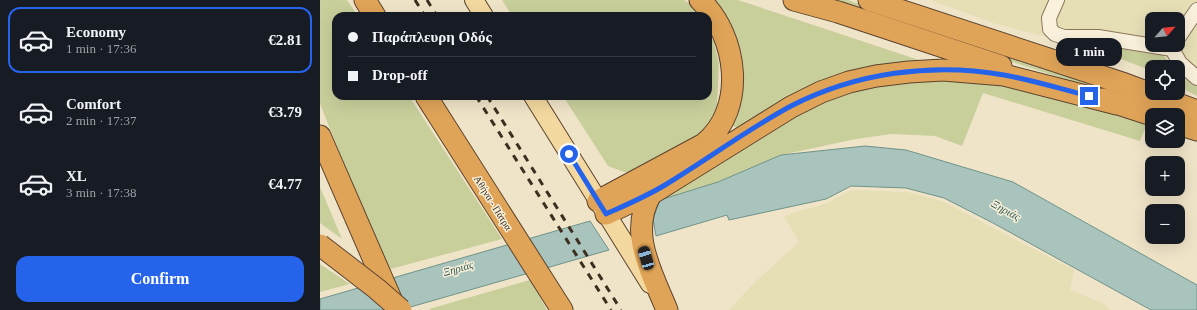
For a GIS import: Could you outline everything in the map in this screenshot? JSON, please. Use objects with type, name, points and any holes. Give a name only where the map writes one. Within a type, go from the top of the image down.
[{"type":"highway","points":[[365,0],[372,12]]},
{"type":"highway","points":[[700,0],[711,12]]},
{"type":"highway","points":[[794,0],[838,12],[1145,113]]},
{"type":"highway","points":[[869,0],[1125,84],[1197,111]]},
{"type":"highway","points":[[904,0],[1027,52]]},
{"type":"highway","points":[[602,207],[704,144],[713,136],[723,120],[732,88],[732,61],[729,49],[712,13]]},
{"type":"highway","points":[[667,310],[646,258],[642,242],[642,212],[652,194],[791,106],[821,92],[849,82],[876,76],[943,70],[1004,75],[1117,104]]},
{"type":"highway","name":"Αθήνα - Πάτρα","points":[[429,100],[562,310]]},
{"type":"highway","points":[[1185,126],[1197,130]]},
{"type":"highway","points":[[320,136],[396,310]]},
{"type":"highway","points":[[602,207],[664,186]]},
{"type":"highway","points":[[320,245],[377,289],[401,310]]},
{"type":"main road","points":[[474,0],[482,12]]},
{"type":"main road","points":[[535,100],[667,310]]},
{"type":"street","points":[[1057,0],[1048,18],[1050,29],[1055,34],[1064,36],[1145,42]]},
{"type":"street","points":[[1185,29],[1197,10]]},
{"type":"street","points":[[1177,52],[1180,63],[1197,78]]},
{"type":"shaded area","points":[[930,0],[1197,0],[1185,17],[1185,12],[1145,12],[1145,39],[1062,41],[993,23]]},
{"type":"shaded area","points":[[1197,20],[1197,72],[1191,68],[1180,52],[1185,52],[1185,34]]},
{"type":"shaded area","points":[[852,190],[907,192],[942,201],[1074,270],[1070,290],[1102,303],[1111,310],[729,310],[755,282],[799,242],[784,216],[827,203]]},
{"type":"green space","points":[[320,0],[347,0],[355,12],[332,12],[332,100],[412,100],[502,239],[387,270],[320,104]]},
{"type":"green space","points":[[502,0],[684,0],[689,3],[695,12],[510,12]]},
{"type":"green space","points":[[713,0],[738,0],[931,64],[796,95],[737,128],[731,125]]},
{"type":"green space","points":[[821,0],[848,0],[1124,94],[1120,97]]},
{"type":"green space","points":[[712,38],[719,63],[717,107],[706,129],[694,143],[640,172],[624,172],[608,166],[566,100],[712,100]]},
{"type":"green space","points":[[1062,41],[1103,43],[1145,50],[1145,52],[1160,53],[1168,60],[1145,60],[1145,68],[1113,56]]},
{"type":"green space","points":[[1185,76],[1197,85],[1197,96],[1185,90]]},
{"type":"green space","points":[[978,77],[1145,121],[1145,129],[1140,141],[983,93],[962,146],[935,136],[892,134],[856,139],[781,155],[718,182],[660,200],[758,136],[824,101],[849,93],[910,80]]},
{"type":"green space","points":[[320,187],[342,239],[320,223]]},
{"type":"green space","points":[[320,264],[350,284],[320,292]]},
{"type":"green space","points":[[530,280],[547,310],[429,309]]},
{"type":"water","name":"Ξηριάς","points":[[865,146],[906,150],[1013,182],[1197,285],[1197,310],[1151,310],[993,223],[944,198],[906,188],[851,186],[826,199],[729,220],[727,215],[656,236],[653,219],[660,200],[718,182],[781,155]]},
{"type":"water","name":"Ξηριάς","points":[[590,221],[609,250],[400,310],[320,310],[320,299]]},
{"type":"railway","points":[[415,0],[422,12]]},
{"type":"railway","points":[[427,0],[434,12]]},
{"type":"railway","points":[[479,100],[611,310]]},
{"type":"railway","points":[[490,100],[621,310]]},
{"type":"route","points":[[569,154],[606,214],[664,186],[791,106],[821,92],[849,82],[876,76],[943,70],[1004,75],[1089,96]]}]
